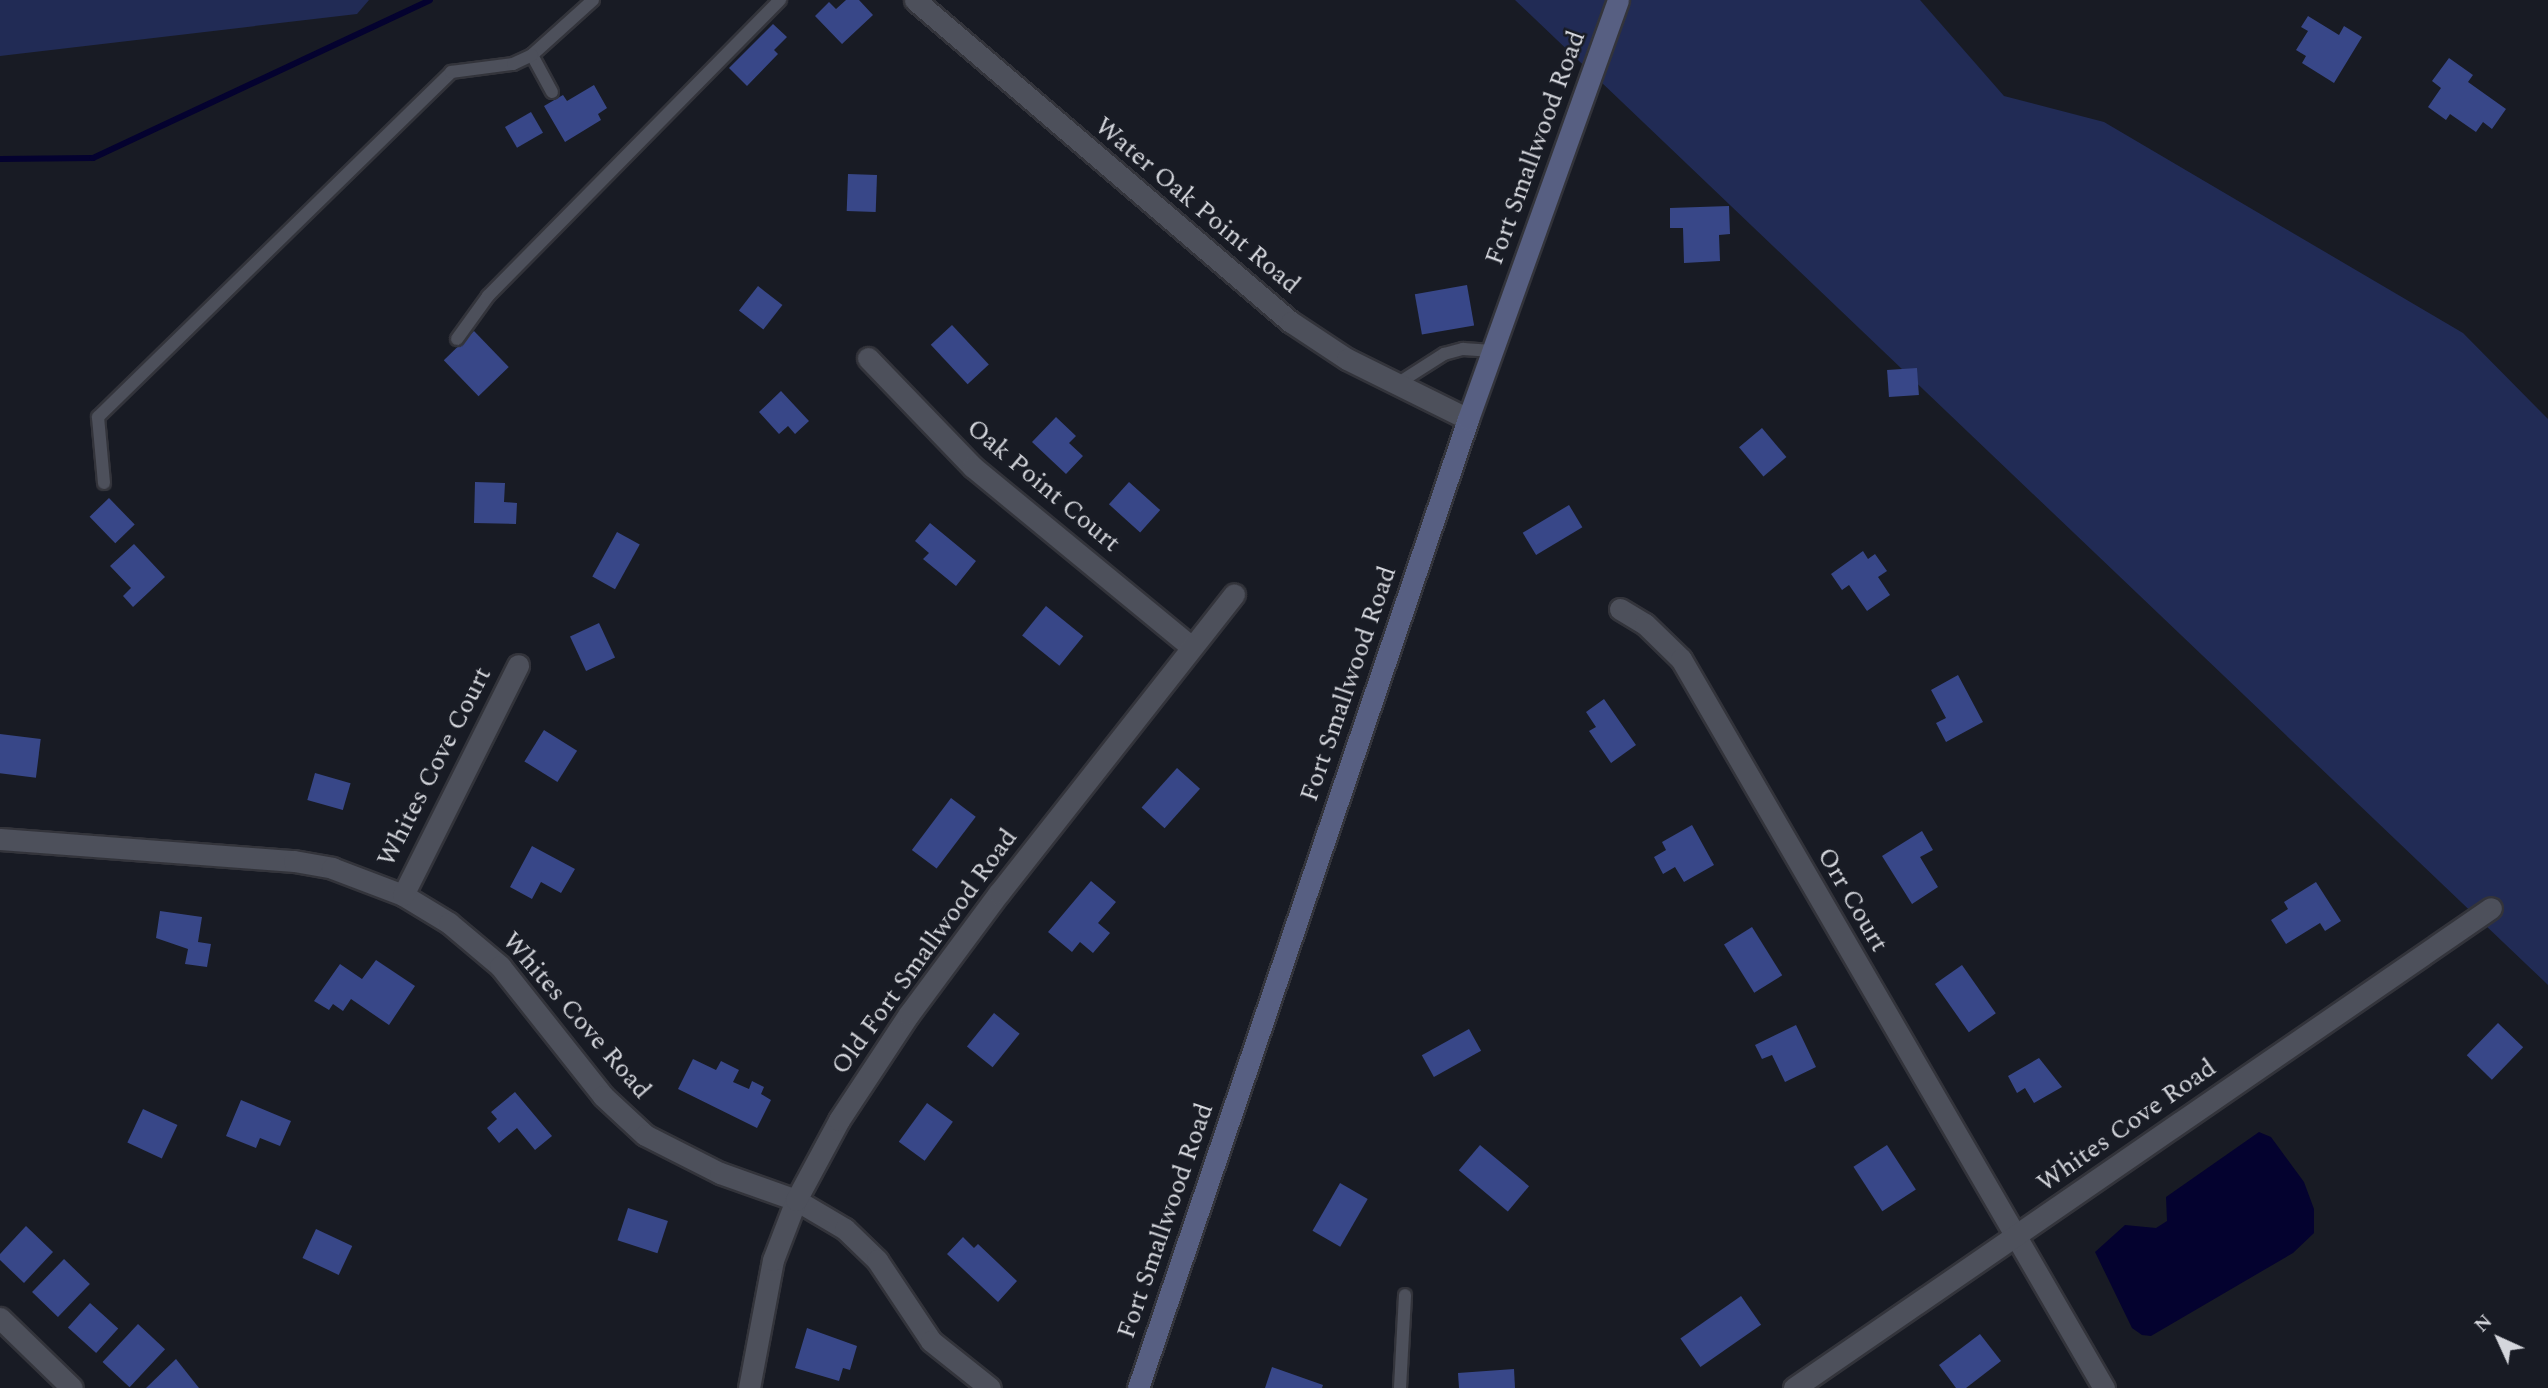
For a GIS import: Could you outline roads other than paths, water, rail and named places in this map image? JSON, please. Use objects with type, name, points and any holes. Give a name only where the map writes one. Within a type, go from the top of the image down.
[{"type":"main road","name":"Fort Smallwood Road","points":[[1138,1388],[1468,419],[1618,0]]},
{"type":"street","name":"Water Oak Point Road","points":[[915,0],[1291,322],[1347,359],[1468,419]]},
{"type":"street","name":"Oak Point Court","points":[[869,358],[973,467],[1191,646]]},
{"type":"street","name":"Old Fort Smallwood Road","points":[[750,1388],[773,1260],[796,1200],[839,1121],[909,1014],[1191,646],[1234,594]]},
{"type":"street","name":"Orr Court","points":[[1620,609],[1645,624],[1681,659],[2104,1388]]},
{"type":"street","name":"Whites Cove Court","points":[[403,895],[518,665]]},
{"type":"street","name":"Whites Cove Road","points":[[0,839],[294,860],[332,868],[403,895],[449,923],[500,966],[603,1096],[645,1135],[709,1168],[796,1200],[862,1244],[931,1341],[990,1388]]},
{"type":"street","name":"Whites Cove Road","points":[[1794,1388],[2017,1237],[2491,908]]},
{"type":"street","points":[[0,1318],[72,1388]]},
{"type":"lane","points":[[104,483],[98,417],[452,72],[513,64],[533,55],[593,0]]},
{"type":"lane","points":[[457,339],[488,296],[780,0]]},
{"type":"lane","points":[[533,55],[552,92]]},
{"type":"lane","points":[[1396,384],[1444,354],[1462,349],[1493,351]]},
{"type":"lane","points":[[1399,1388],[1405,1295]]},
{"type":"waterway","points":[[0,159],[93,158],[430,0]]}]
